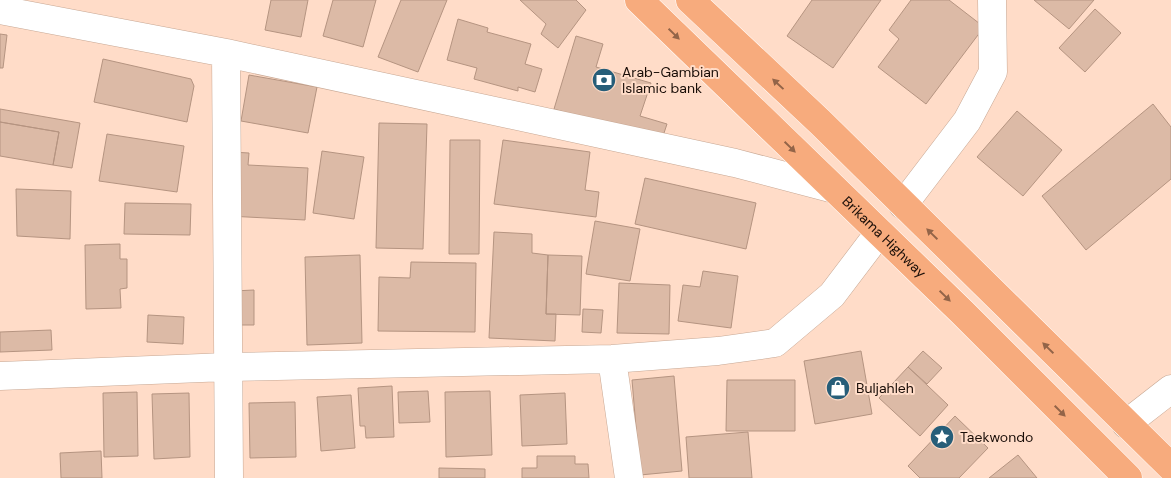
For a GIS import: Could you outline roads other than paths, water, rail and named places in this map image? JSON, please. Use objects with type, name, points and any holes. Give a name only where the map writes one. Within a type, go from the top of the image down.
[{"type":"highway","name":"Brikama Highway","points":[[639,0],[879,232],[1128,478]]},
{"type":"highway","points":[[690,0],[1171,467]]},
{"type":"street","points":[[903,205],[967,121],[993,72],[992,0]]},
{"type":"street","points":[[0,10],[226,53],[735,163],[834,189]]},
{"type":"street","points":[[226,53],[229,478]]},
{"type":"street","points":[[0,376],[227,367],[612,359],[718,351],[775,343],[832,296],[879,232]]},
{"type":"street","points":[[612,359],[629,478]]},
{"type":"street","points":[[1126,424],[1171,389]]},
{"type":"place","name":"Arab-Gambian Islamic bank","points":[[604,80]]},
{"type":"place","name":"Buljahleh","points":[[838,388]]},
{"type":"place","name":"Taekwondo","points":[[942,437]]}]
